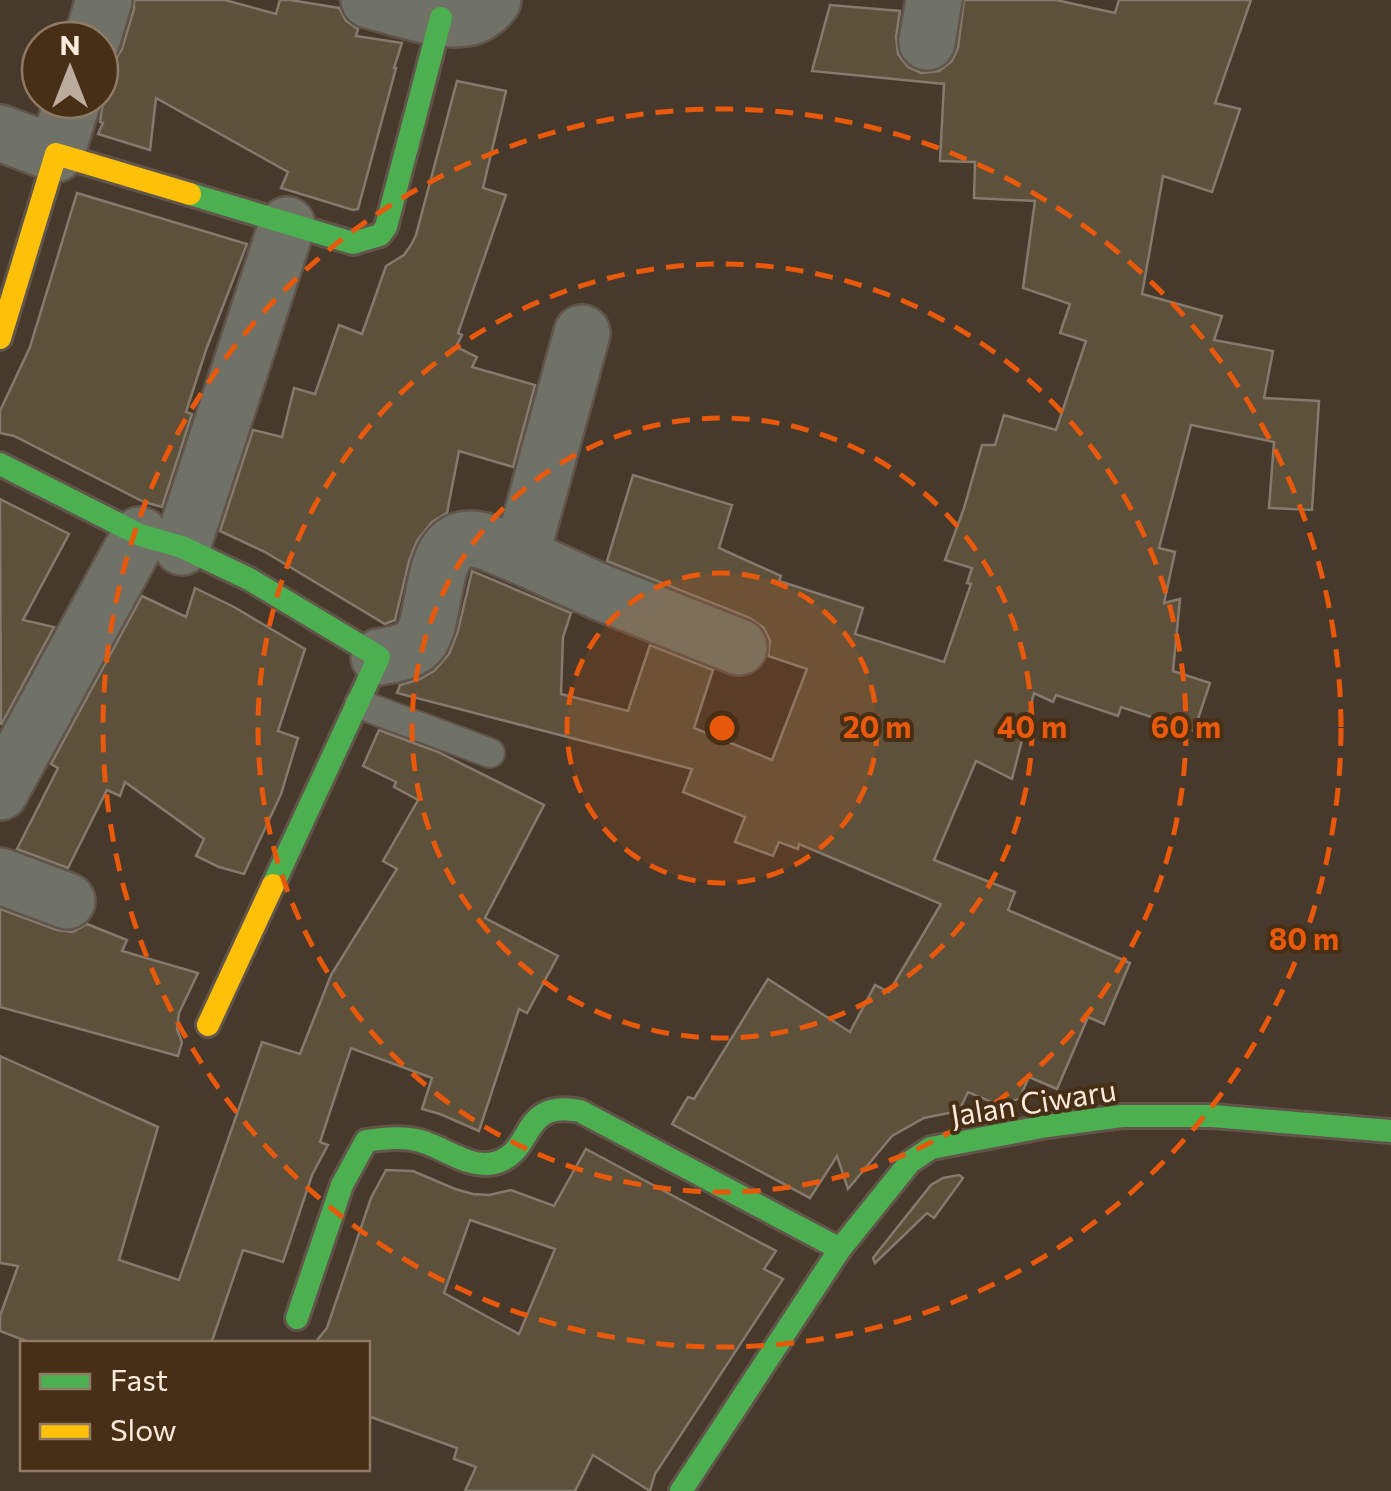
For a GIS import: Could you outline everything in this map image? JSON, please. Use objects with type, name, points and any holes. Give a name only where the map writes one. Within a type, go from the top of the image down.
[{"type":"street","points":[[369,0],[441,18],[466,19],[493,0]]},
{"type":"street","points":[[0,133],[56,154],[353,243],[380,235],[386,227],[441,18]]},
{"type":"street","points":[[0,338],[67,120]]},
{"type":"street","points":[[0,792],[161,541],[287,225]]},
{"type":"street","points":[[521,556],[582,333]]},
{"type":"street","points":[[0,464],[249,580],[369,680]]},
{"type":"street","points":[[208,1024],[369,680],[402,652],[420,644],[436,578],[445,554],[456,542],[472,538],[521,556],[739,647]]},
{"type":"street","points":[[0,876],[67,901]]},
{"type":"street","points":[[297,1318],[342,1185],[366,1141],[420,1141],[481,1164],[492,1164],[514,1150],[539,1116],[551,1109],[580,1111],[840,1249]]},
{"type":"street","name":"Jalan Ciwaru","points":[[681,1491],[840,1249],[910,1162],[931,1148],[1122,1116],[1212,1116],[1391,1132]]},
{"type":"lane","points":[[369,680],[490,753]]},
{"type":"building","points":[[134,0],[225,0],[276,14],[280,0],[290,0],[339,8],[346,21],[358,29],[356,36],[402,43],[358,209],[281,188],[288,172],[156,98],[150,150],[98,134],[103,123],[100,120],[120,120],[120,52]]},
{"type":"building","points":[[964,0],[1056,0],[1115,13],[1119,0],[1251,0],[1215,103],[1240,109],[1212,192],[1163,176],[1142,294],[1222,316],[1214,340],[1273,351],[1264,398],[1319,401],[1312,510],[1269,508],[1274,442],[1191,425],[1159,548],[1175,552],[1164,603],[1180,599],[1173,671],[1210,683],[1194,731],[1121,707],[1118,716],[1056,695],[1053,702],[1034,693],[1012,779],[976,761],[934,860],[1015,892],[1008,910],[1130,963],[1104,1024],[1088,1017],[1057,1089],[1029,1077],[1019,1099],[996,1104],[968,1092],[959,1111],[924,1118],[892,1136],[848,1189],[837,1156],[810,1198],[672,1124],[688,1097],[694,1099],[768,979],[850,1032],[875,985],[889,992],[941,904],[799,844],[798,849],[779,842],[773,856],[735,842],[745,817],[683,792],[692,769],[397,693],[400,685],[434,671],[449,654],[472,571],[571,613],[563,637],[561,694],[628,711],[650,645],[713,670],[694,728],[772,760],[807,669],[768,656],[770,641],[764,628],[750,618],[607,561],[633,475],[732,505],[719,548],[781,576],[779,581],[863,608],[855,634],[944,662],[971,584],[967,583],[972,568],[945,560],[982,445],[995,445],[1004,415],[1056,430],[1086,341],[1060,333],[1070,304],[1023,288],[1035,201],[974,198],[975,162],[940,161],[944,84],[812,71],[830,5],[900,11],[898,54],[908,67],[921,73],[939,71],[952,61],[958,48]]},
{"type":"building","points":[[457,81],[506,91],[483,188],[506,195],[456,347],[477,357],[472,367],[535,385],[513,467],[459,451],[447,513],[432,522],[417,541],[395,620],[385,624],[265,552],[220,531],[253,430],[282,437],[294,388],[315,394],[339,325],[362,334],[386,266],[404,255],[411,245]]},
{"type":"building","points":[[77,193],[247,244],[206,350],[186,412],[192,414],[162,507],[144,502],[14,436],[0,433],[0,411],[30,347]]},
{"type":"building","points":[[0,499],[69,534],[23,620],[54,627],[1,725]]},
{"type":"building","points":[[195,588],[305,649],[278,731],[298,738],[281,794],[244,874],[196,856],[204,839],[125,782],[120,796],[107,790],[68,868],[17,849],[58,768],[51,764],[142,596],[186,617]]},
{"type":"building","points":[[379,730],[438,752],[544,805],[485,918],[558,956],[527,1013],[519,1009],[479,1131],[422,1109],[432,1078],[351,1048],[320,1142],[328,1145],[312,1175],[283,1262],[243,1250],[212,1341],[26,1341],[0,1331],[0,1316],[18,1266],[0,1263],[0,1056],[158,1127],[119,1260],[179,1280],[262,1042],[300,1054],[331,975],[397,869],[383,861],[418,800],[394,787],[396,782],[363,766]]},
{"type":"building","points":[[0,909],[57,930],[73,932],[87,924],[127,940],[122,951],[198,973],[179,1013],[177,1029],[182,1042],[178,1056],[0,1007]]},
{"type":"building","points":[[586,1149],[776,1251],[764,1269],[783,1279],[655,1474],[650,1491],[593,1455],[575,1491],[465,1491],[476,1467],[454,1459],[457,1448],[370,1417],[370,1341],[316,1341],[327,1328],[371,1198],[386,1170],[413,1171],[473,1194],[511,1190],[554,1206]],"holes":[[[470,1220],[555,1249],[519,1334],[444,1293]]]},
{"type":"building","points":[[959,1175],[963,1178],[934,1218],[927,1213],[875,1263],[873,1258],[931,1185]]},
{"type":"traffic: fast","points":[[190,194],[353,243],[380,235],[386,227],[441,18]]},
{"type":"traffic: fast","points":[[0,464],[140,535],[182,547],[249,579],[379,657],[273,885]]},
{"type":"traffic: fast","points":[[297,1318],[342,1185],[366,1141],[414,1139],[465,1160],[494,1163],[516,1149],[537,1120],[560,1109],[580,1111],[840,1249]]},
{"type":"traffic: fast","points":[[681,1491],[840,1249],[910,1162],[931,1148],[1122,1116],[1212,1116],[1391,1131]]},
{"type":"traffic: slow","points":[[0,338],[56,154],[190,194]]},
{"type":"traffic: slow","points":[[208,1025],[273,885]]}]
